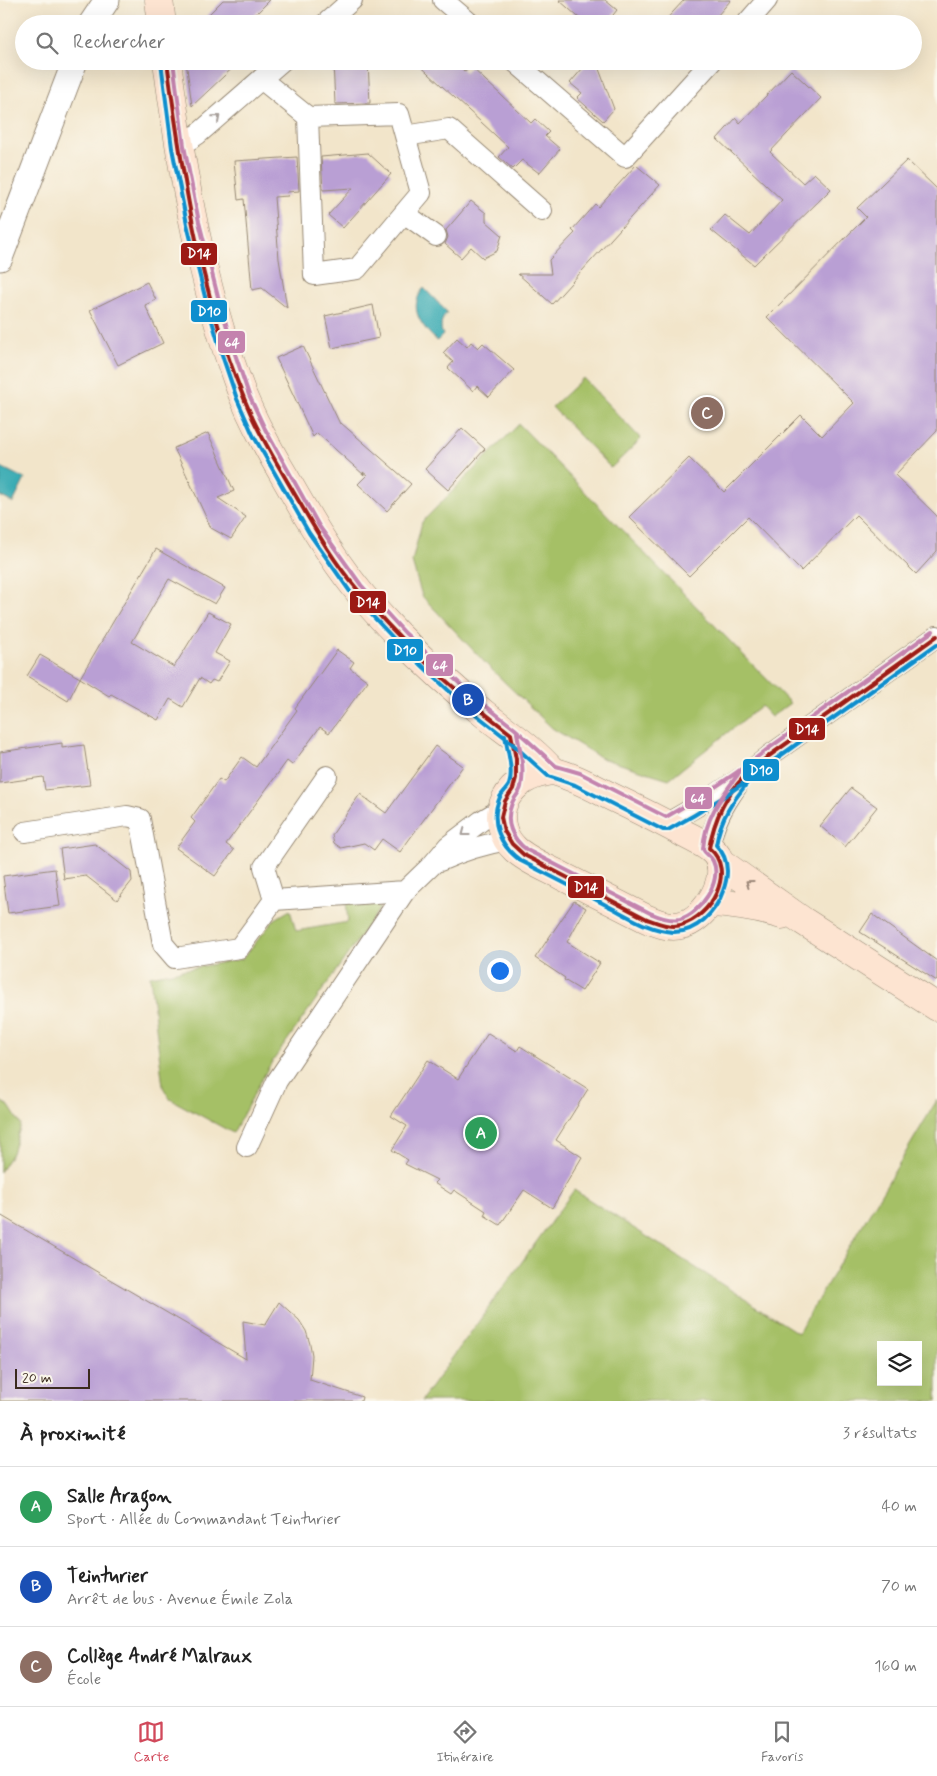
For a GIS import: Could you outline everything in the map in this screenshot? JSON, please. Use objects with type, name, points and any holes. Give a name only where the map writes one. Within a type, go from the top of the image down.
[{"type":"main road","points":[[158,0],[160,15]]},
{"type":"main road","points":[[168,70],[178,147],[193,223],[212,299],[243,397],[259,432],[314,529],[356,589],[400,637],[468,700],[512,734],[552,771]]},
{"type":"main road","points":[[512,734],[517,770],[503,829],[514,848],[524,856],[647,919],[665,925],[681,926],[699,916],[710,903],[718,886],[714,855]]},
{"type":"main road","points":[[509,798],[524,779],[542,772],[552,771],[577,779],[666,824],[714,855],[803,921],[937,1007]]},
{"type":"main road","points":[[710,903],[756,907],[803,921]]},
{"type":"street","points":[[93,15],[98,0]]},
{"type":"street","points":[[96,15],[107,0]]},
{"type":"street","points":[[335,15],[352,0]]},
{"type":"street","points":[[444,0],[461,15]]},
{"type":"street","points":[[754,15],[768,0]]},
{"type":"street","points":[[0,258],[72,70]]},
{"type":"street","points":[[178,147],[198,134],[272,70]]},
{"type":"street","points":[[524,70],[625,158],[704,70]]},
{"type":"street","points":[[261,79],[308,117],[399,114],[421,193],[357,269],[314,275],[308,117]]},
{"type":"street","points":[[405,136],[449,128],[542,211]]},
{"type":"street","points":[[404,213],[436,236]]},
{"type":"street","points":[[666,824],[744,776],[806,729],[937,636]]},
{"type":"street","points":[[274,900],[264,867],[327,776]]},
{"type":"street","points":[[714,855],[712,831],[722,808],[744,776]]},
{"type":"street","points":[[247,1147],[277,1081],[405,891],[432,865],[448,846],[509,798]]},
{"type":"street","points":[[25,832],[127,816],[140,819],[163,944],[175,958],[239,948],[274,900],[405,891]]},
{"type":"street","points":[[432,865],[454,855],[493,842],[508,840]]},
{"type":"green space","points":[[583,378],[641,439],[611,468],[552,407]]},
{"type":"green space","points":[[519,424],[790,703],[771,717],[761,706],[669,779],[601,758],[552,728],[489,667],[422,596],[412,562],[422,522]]},
{"type":"green space","points":[[373,899],[380,908],[268,1068],[233,1133],[170,1099],[163,1087],[150,976],[242,959],[275,919],[290,910],[296,931],[348,922],[346,901]]},
{"type":"green space","points":[[937,1100],[937,1401],[421,1401],[574,1190],[798,1333]]},
{"type":"green space","points":[[0,1101],[9,1106],[21,1125],[12,1153],[0,1172]]},
{"type":"water","points":[[424,288],[447,312],[442,323],[443,335],[437,341],[421,323],[416,309],[419,295]]},
{"type":"water","points":[[1,467],[25,479],[13,503],[0,496]]},
{"type":"building","points":[[223,0],[270,0],[255,15],[208,15]]},
{"type":"building","points":[[559,0],[605,0],[617,10],[613,15],[576,15]]},
{"type":"building","points":[[684,0],[731,0],[718,15],[670,15]]},
{"type":"building","points":[[187,70],[230,70],[192,106]]},
{"type":"building","points":[[333,70],[368,70],[370,103],[335,104]]},
{"type":"building","points":[[425,70],[463,70],[465,72],[474,70],[531,123],[535,119],[549,132],[545,136],[560,149],[539,173],[522,160],[513,169],[499,157],[508,147]]},
{"type":"building","points":[[581,70],[599,70],[614,109],[603,121],[577,98],[582,93],[570,83]]},
{"type":"building","points":[[791,70],[821,98],[770,152],[803,183],[814,173],[831,189],[754,265],[711,230],[725,215],[750,235],[782,200],[717,139],[736,118],[740,123]]},
{"type":"building","points":[[368,153],[391,174],[343,228],[328,215],[353,188],[323,190],[321,157]]},
{"type":"building","points":[[297,157],[299,191],[287,192],[288,196],[274,197],[279,259],[287,308],[262,288],[252,290],[244,199],[238,200],[234,161]]},
{"type":"building","points":[[907,160],[937,189],[937,431],[895,475],[937,516],[937,551],[916,574],[856,515],[801,571],[748,517],[689,576],[629,517],[689,458],[724,492],[801,415],[822,436],[854,403],[767,317],[866,217],[857,208]]},
{"type":"building","points":[[636,165],[660,185],[552,304],[518,274],[551,274],[549,260],[575,233],[572,230],[595,204],[598,207]]},
{"type":"building","points":[[471,201],[486,213],[486,221],[502,235],[497,251],[483,258],[471,247],[461,258],[445,244],[448,237],[446,230]]},
{"type":"building","points":[[147,282],[156,300],[145,305],[163,343],[118,365],[90,310]]},
{"type":"building","points":[[373,305],[379,338],[332,348],[325,316]]},
{"type":"building","points":[[457,338],[467,347],[471,342],[478,348],[483,343],[514,370],[489,397],[477,386],[473,391],[448,368],[453,362],[443,353]]},
{"type":"building","points":[[303,346],[340,424],[411,484],[387,511],[358,484],[367,475],[363,472],[364,475],[317,433],[313,437],[276,358]]},
{"type":"building","points":[[462,428],[485,449],[448,490],[425,469]]},
{"type":"building","points":[[208,433],[234,491],[218,498],[246,517],[231,539],[211,528],[174,448]]},
{"type":"building","points":[[156,549],[225,588],[215,604],[169,579],[132,642],[174,667],[208,612],[231,624],[215,653],[230,661],[217,682],[212,680],[209,684],[200,678],[183,707],[170,699],[158,720],[111,694],[109,696],[80,678]]},
{"type":"building","points":[[337,650],[354,662],[350,668],[368,681],[329,733],[320,727],[292,765],[287,761],[226,844],[234,850],[215,876],[176,848],[195,822],[191,818],[219,779],[224,782],[242,757],[256,767],[297,710],[295,708]]},
{"type":"building","points":[[40,655],[80,678],[68,701],[27,676]]},
{"type":"building","points":[[62,743],[62,748],[84,745],[90,785],[45,790],[43,777],[0,783],[0,752]]},
{"type":"building","points":[[435,746],[463,766],[400,852],[382,839],[374,850],[364,843],[341,848],[334,843],[332,835],[360,794],[386,813]]},
{"type":"building","points":[[851,788],[877,807],[845,847],[820,826]]},
{"type":"building","points":[[95,844],[131,872],[132,881],[117,900],[86,876],[64,879],[60,849]]},
{"type":"building","points":[[55,869],[60,906],[8,913],[3,876]]},
{"type":"building","points":[[574,901],[586,908],[567,942],[600,963],[582,991],[535,958]]},
{"type":"building","points":[[872,914],[937,961],[937,981],[860,932]]},
{"type":"building","points":[[488,1033],[517,1051],[520,1046],[588,1089],[556,1140],[582,1157],[552,1208],[524,1190],[500,1225],[484,1215],[486,1211],[454,1190],[451,1194],[434,1183],[437,1180],[405,1164],[408,1160],[392,1150],[407,1126],[391,1116],[428,1060],[458,1079]]},
{"type":"building","points":[[0,1215],[246,1359],[243,1321],[265,1325],[279,1302],[299,1320],[306,1331],[312,1355],[310,1380],[362,1397],[361,1401],[0,1401]]},
{"type":"transit line","name":"D10","points":[[162,70],[172,148],[187,224],[206,301],[237,399],[253,435],[309,533],[351,593],[396,641],[464,705],[507,739],[548,776],[575,785],[663,830],[668,830],[735,789],[937,644]]},
{"type":"transit line","name":"D14","points":[[168,70],[188,198],[208,288],[220,333],[235,376],[258,429],[318,533],[357,589],[410,648],[511,734]]},
{"type":"transit line","name":"64","points":[[174,70],[184,146],[199,222],[235,354],[249,395],[265,429],[319,526],[361,585],[405,633],[472,695],[515,729],[556,766],[580,773],[666,817],[729,778],[933,631]]},
{"type":"transit line","name":"D14","points":[[709,848],[721,809],[738,783],[751,770],[937,636]]},
{"type":"transit line","name":"64","points":[[517,733],[522,760],[522,780],[520,789],[512,803],[509,817],[511,830],[517,841],[527,850],[650,913],[668,919],[680,919],[688,916],[708,896],[715,878],[715,869],[712,859],[703,849],[704,837],[716,806],[742,769]]},
{"type":"transit line","name":"D14","points":[[511,734],[516,759],[516,778],[513,789],[505,801],[501,817],[504,831],[512,844],[524,855],[647,919],[664,925],[677,926],[692,920],[702,913],[717,892],[721,869],[717,858],[709,848]]},
{"type":"transit line","name":"D10","points":[[505,735],[510,779],[509,785],[500,797],[497,806],[496,824],[498,833],[507,848],[521,861],[638,922],[664,931],[673,932],[690,929],[704,920],[720,899],[726,879],[727,867],[726,861],[716,845],[718,834],[729,808],[752,777]]},
{"type":"place","name":"Collège André Malraux","points":[[707,413]]},
{"type":"place","name":"Teinturier","points":[[468,700]]},
{"type":"place","name":"Salle Aragon","points":[[481,1133]]}]
